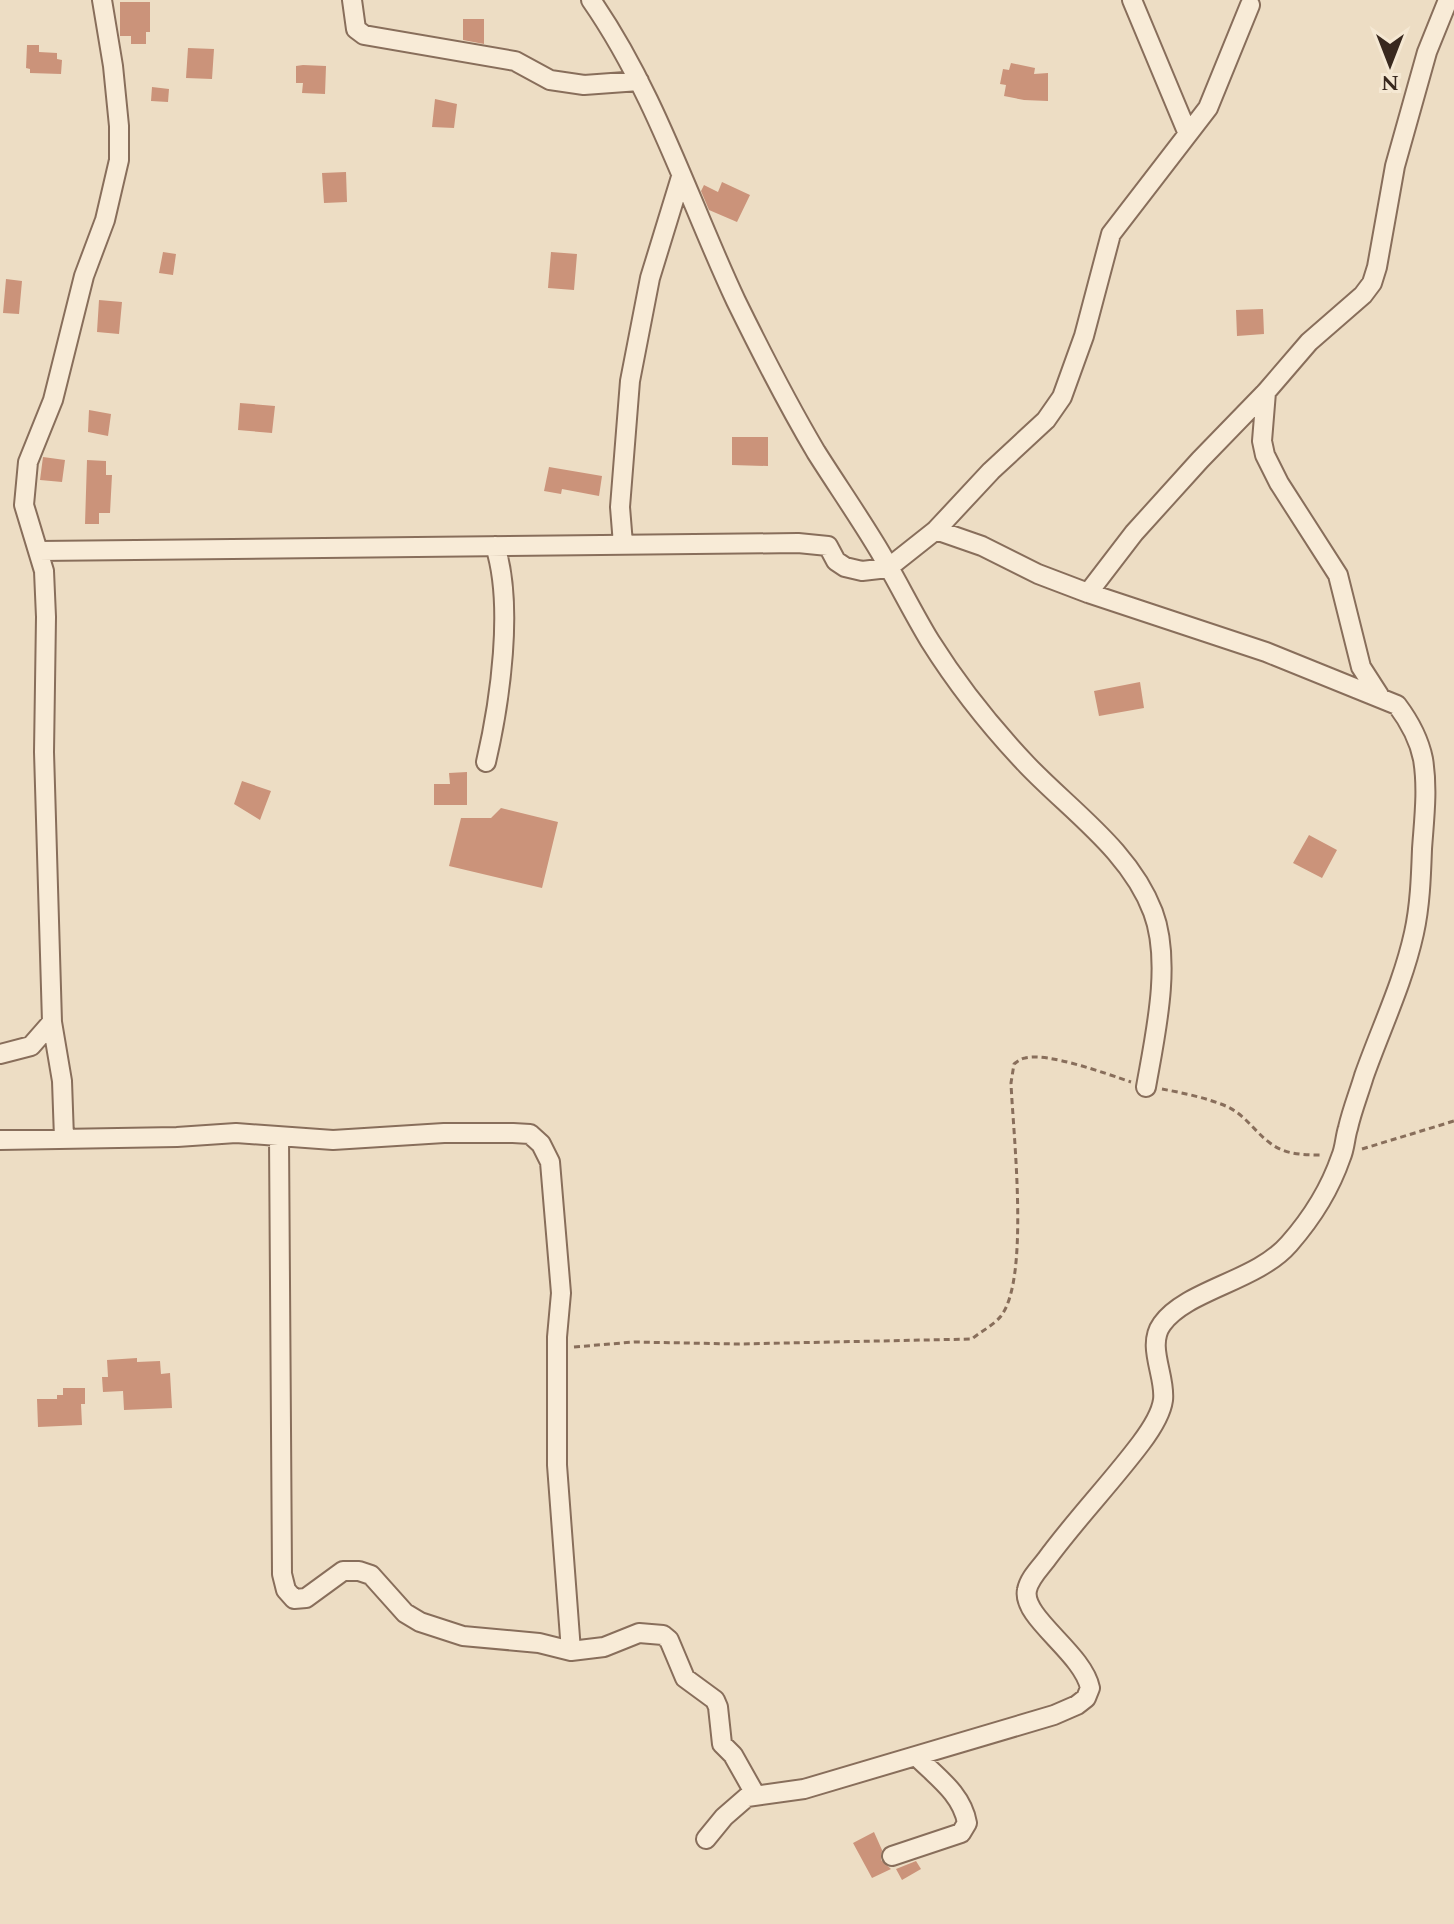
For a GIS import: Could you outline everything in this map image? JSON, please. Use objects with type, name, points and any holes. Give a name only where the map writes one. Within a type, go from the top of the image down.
[{"type":"street","points":[[64,1138],[62,1081],[52,1022],[44,752],[44,571],[24,505],[28,462],[53,400],[84,276],[114,186],[119,160],[115,81],[102,0]]},
{"type":"street","points":[[352,0],[356,29],[364,35],[515,61],[550,80],[584,85],[639,81]]},
{"type":"street","points":[[591,0],[618,40],[639,81],[737,302],[770,368],[814,449],[875,543],[932,643],[1025,764],[1136,875],[1155,915],[1161,960],[1156,1030],[1146,1087]]},
{"type":"street","points":[[1132,0],[1188,134]]},
{"type":"street","points":[[1088,593],[1134,533],[1309,342],[1363,295],[1372,283],[1395,166],[1427,52],[1448,0]]},
{"type":"street","points":[[39,551],[820,543],[830,547],[836,561],[845,567],[862,571],[888,568],[936,530],[991,471],[1046,420],[1062,397],[1084,336],[1111,234],[1208,108],[1250,5]]},
{"type":"street","points":[[623,544],[620,507],[630,381],[650,278],[681,177]]},
{"type":"street","points":[[1266,392],[1262,441],[1265,455],[1279,483],[1338,575],[1361,667],[1380,696]]},
{"type":"street","points":[[706,1839],[724,1817],[747,1797],[804,1789],[917,1757],[1054,1715],[1077,1705],[1089,1694],[1089,1682],[1083,1670],[1027,1604],[1029,1581],[1142,1442],[1159,1414],[1163,1399],[1156,1335],[1160,1326],[1191,1301],[1274,1260],[1308,1221],[1342,1155],[1348,1125],[1399,985],[1414,933],[1426,800],[1423,758],[1411,724],[1397,705],[1266,652],[1088,593],[1038,574],[982,546],[936,530]]},
{"type":"street","points":[[486,762],[496,720],[503,630],[502,565],[495,546]]},
{"type":"street","points":[[0,1054],[31,1046],[52,1022]]},
{"type":"street","points":[[0,1140],[236,1133],[333,1140],[480,1132],[530,1134],[541,1144],[550,1162],[561,1293],[557,1337],[557,1465],[571,1651]]},
{"type":"street","points":[[279,1137],[282,1574],[286,1590],[294,1599],[306,1598],[343,1571],[359,1571],[371,1575],[405,1613],[434,1628],[463,1636],[539,1643],[571,1651],[604,1647],[639,1633],[663,1635],[669,1640],[685,1678],[715,1700],[722,1744],[733,1755],[755,1794]]},
{"type":"street","points":[[892,1856],[961,1833],[967,1823],[956,1795],[917,1757]]},
{"type":"path","points":[[557,1337],[567,1347],[634,1342],[739,1344],[972,1339],[1001,1316],[1011,1291],[1017,1253],[1011,1083],[1014,1064],[1025,1058],[1048,1059],[1088,1068],[1146,1087],[1182,1093],[1227,1107],[1247,1119],[1270,1144],[1285,1152],[1304,1155],[1342,1155],[1454,1121]]},
{"type":"building","points":[[120,2],[150,2],[150,32],[146,32],[146,44],[131,44],[131,36],[120,36]]},
{"type":"building","points":[[463,19],[484,19],[484,44],[463,40]]},
{"type":"building","points":[[27,45],[39,45],[39,52],[57,53],[57,59],[62,60],[61,74],[30,73],[30,69],[26,68]]},
{"type":"building","points":[[188,48],[214,49],[212,79],[186,78]]},
{"type":"building","points":[[1011,63],[1035,68],[1034,74],[1048,73],[1048,101],[1004,96],[1006,85],[1000,84],[1003,69],[1009,70]]},
{"type":"building","points":[[296,66],[326,66],[325,94],[302,93],[303,83],[296,83]]},
{"type":"building","points":[[152,87],[169,89],[168,102],[151,101]]},
{"type":"building","points":[[435,99],[457,104],[454,128],[432,127]]},
{"type":"building","points":[[346,172],[347,202],[324,203],[322,173]]},
{"type":"building","points":[[722,182],[750,195],[737,222],[709,210],[701,191],[704,185],[718,192]]},
{"type":"building","points":[[163,252],[176,254],[173,275],[159,273]]},
{"type":"building","points":[[551,252],[577,254],[574,290],[548,288]]},
{"type":"building","points":[[6,279],[22,281],[19,314],[3,313]]},
{"type":"building","points":[[99,300],[122,302],[119,334],[97,332]]},
{"type":"building","points":[[1263,309],[1264,334],[1237,336],[1236,310]]},
{"type":"building","points":[[240,403],[275,406],[272,433],[238,430]]},
{"type":"building","points":[[89,410],[111,414],[108,436],[88,432]]},
{"type":"building","points":[[732,437],[768,437],[768,466],[732,465]]},
{"type":"building","points":[[43,457],[65,460],[62,482],[40,480]]},
{"type":"building","points":[[87,460],[106,461],[106,475],[112,475],[110,513],[99,513],[99,524],[85,524]]},
{"type":"building","points":[[549,467],[602,476],[599,496],[562,489],[561,494],[544,491]]},
{"type":"building","points":[[1140,682],[1144,708],[1099,716],[1094,691]]},
{"type":"building","points":[[467,772],[467,805],[434,805],[434,784],[450,784],[449,773]]},
{"type":"building","points":[[242,781],[271,791],[260,820],[234,804]]},
{"type":"building","points":[[501,808],[558,822],[542,888],[449,866],[461,818],[491,818]]},
{"type":"building","points":[[1309,835],[1337,850],[1322,878],[1293,863]]},
{"type":"building","points":[[137,1358],[137,1362],[160,1361],[161,1374],[170,1373],[172,1408],[124,1410],[123,1391],[103,1392],[102,1377],[108,1377],[107,1360]]},
{"type":"building","points":[[63,1388],[85,1388],[85,1404],[81,1404],[82,1425],[38,1427],[37,1399],[57,1399],[57,1395],[63,1395]]},
{"type":"building","points":[[874,1832],[882,1850],[881,1860],[891,1869],[872,1878],[853,1843]]},
{"type":"building","points":[[916,1861],[921,1869],[902,1880],[896,1869]]}]
